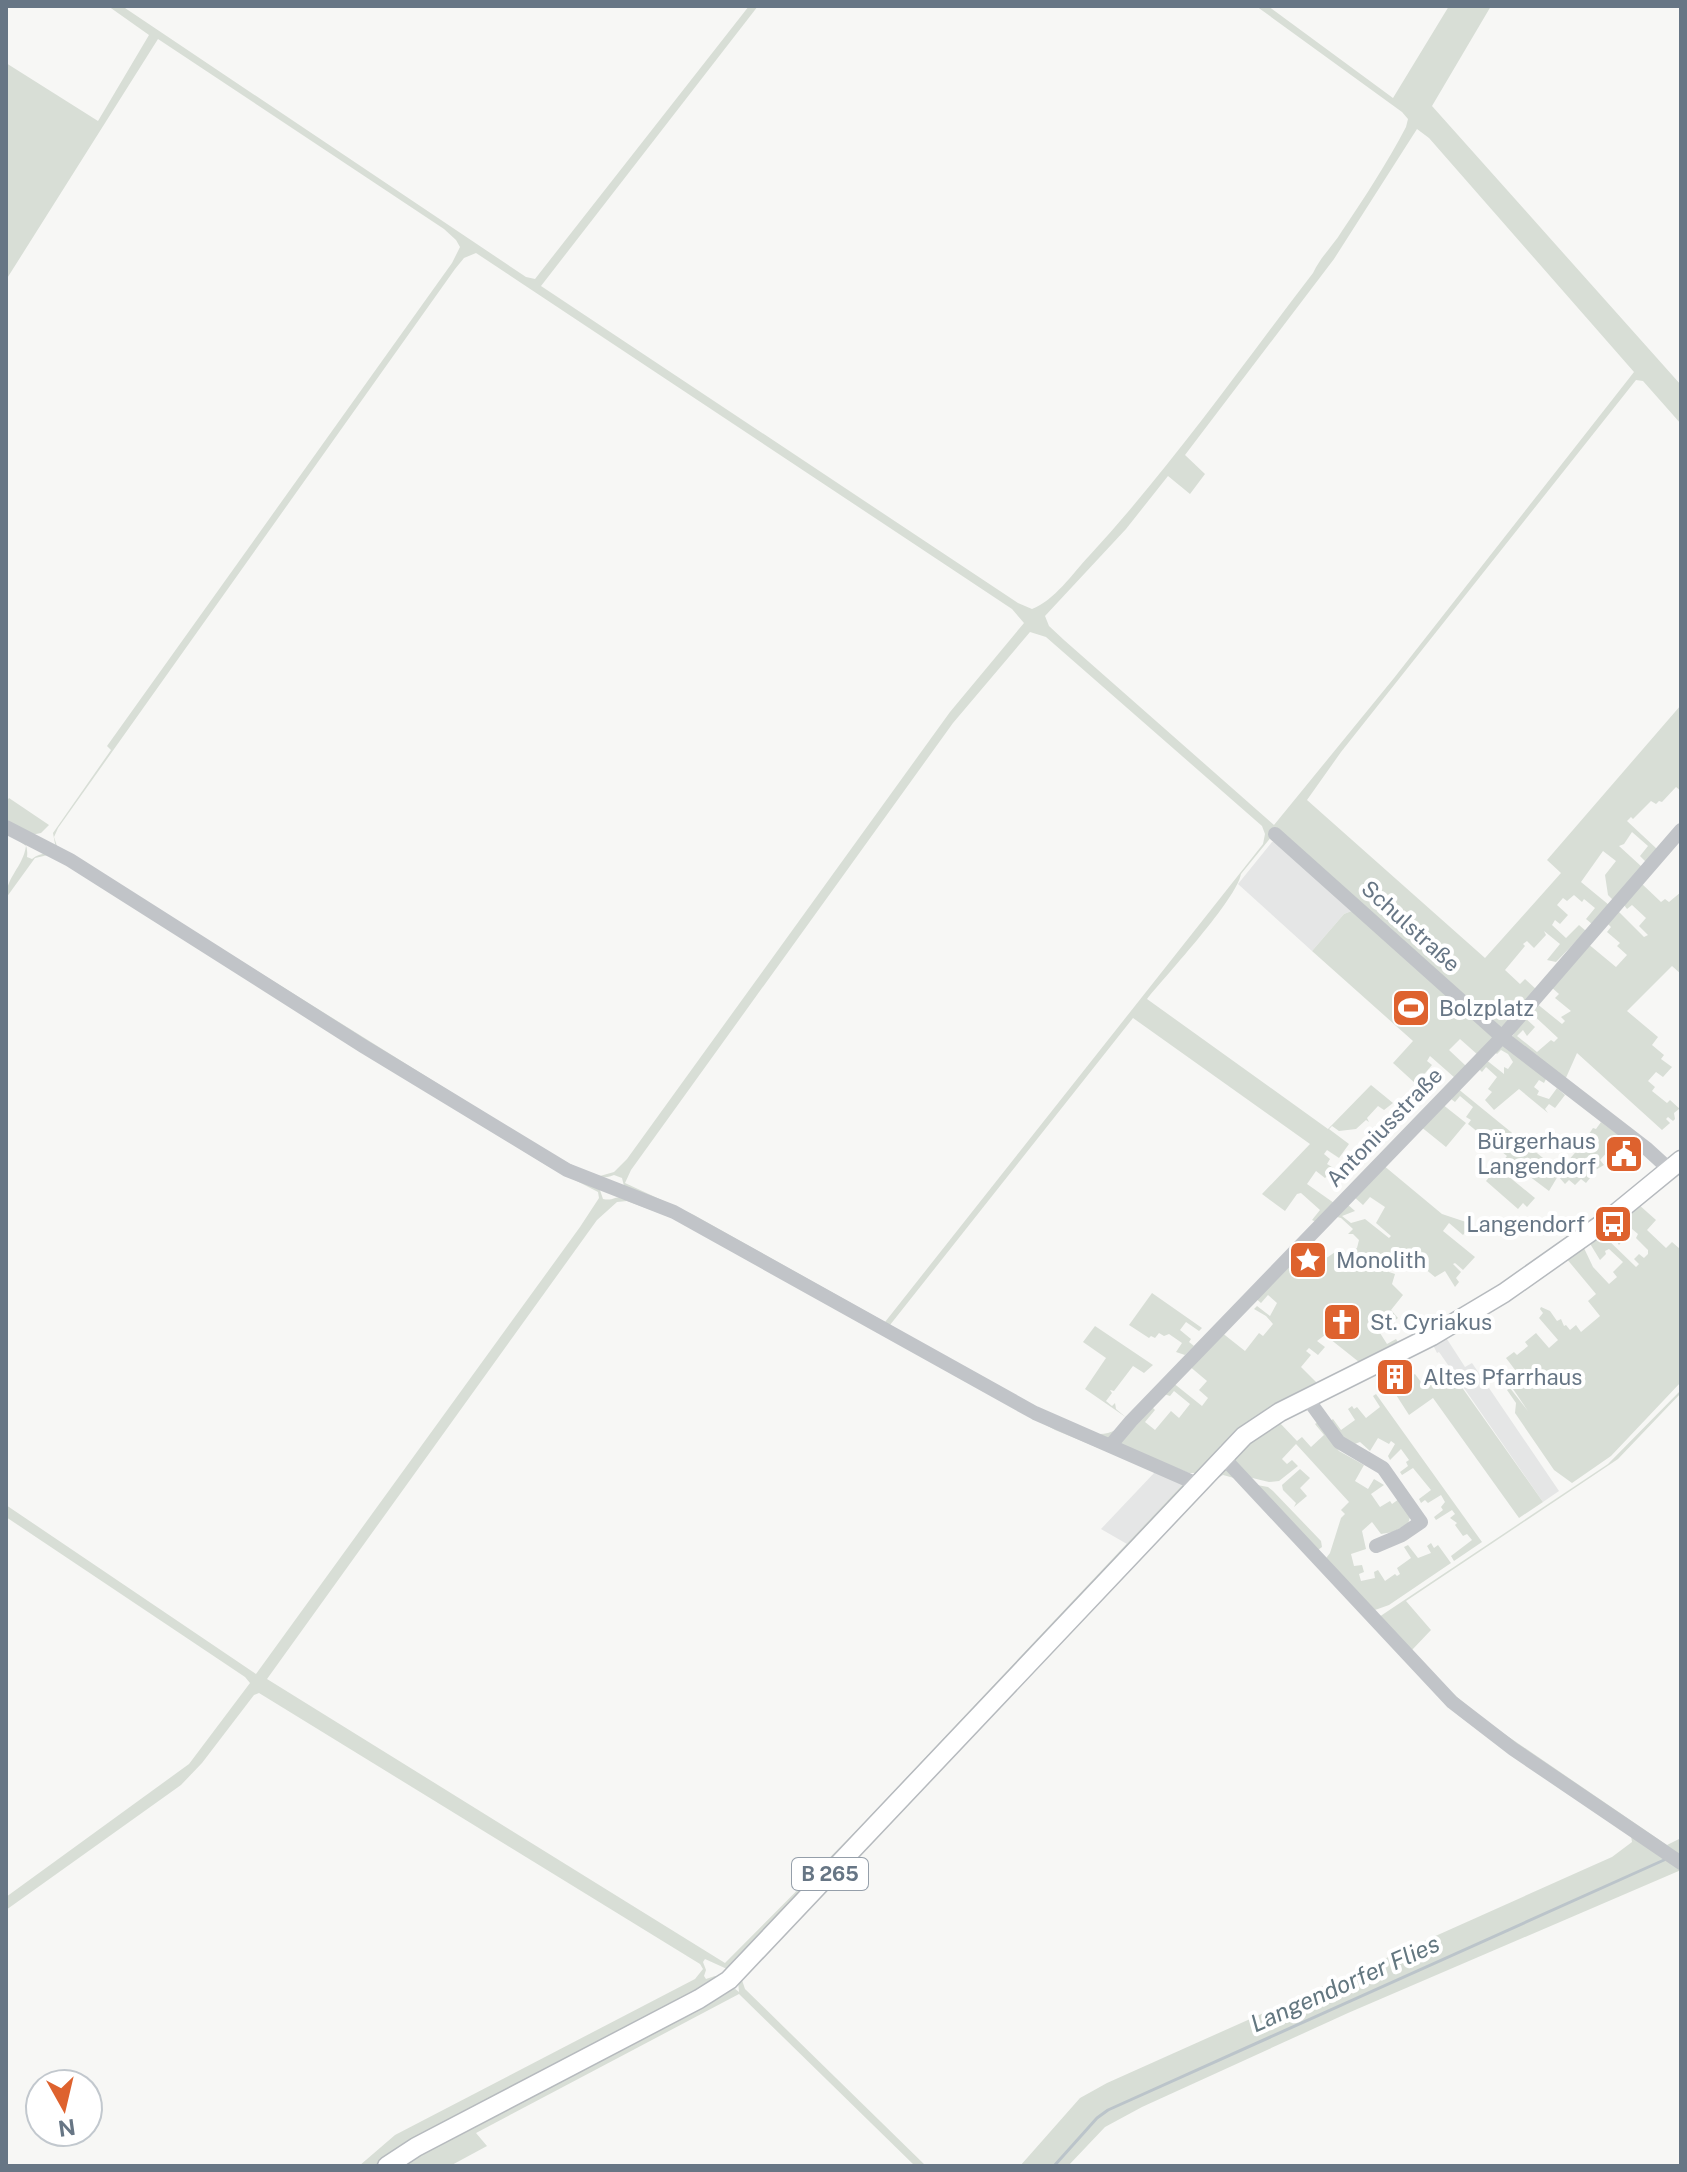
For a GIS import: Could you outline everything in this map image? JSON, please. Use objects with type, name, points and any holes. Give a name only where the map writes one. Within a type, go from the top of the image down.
[{"type":"main road","name":"B 265","points":[[387,2166],[416,2147],[699,1999],[729,1980],[1197,1484],[1256,1426],[1432,1336],[1504,1293],[1609,1219],[1675,1164]]},
{"type":"street","points":[[6,827],[70,860],[363,1046],[567,1170],[674,1212],[1035,1413],[1197,1484]]},
{"type":"street","name":"Antoniusstraße","points":[[1110,1446],[1502,1037],[1681,830]]},
{"type":"street","name":"Schulstraße","points":[[1275,834],[1502,1037],[1638,1141],[1675,1164]]},
{"type":"street","points":[[1307,1398],[1339,1442],[1383,1468],[1421,1522],[1402,1535],[1376,1546]]},
{"type":"street","points":[[1223,1457],[1452,1702],[1513,1749],[1681,1863]]},
{"type":"shaded area","points":[[108,6],[122,6],[526,277],[535,279],[749,6],[758,6],[541,286],[1018,603],[1032,609],[1048,600],[1070,578],[1204,417],[1313,273],[1376,180],[1406,127],[1408,119],[1402,112],[1256,6],[1268,6],[1393,98],[1449,6],[1491,6],[1432,106],[1681,385],[1681,424],[1643,381],[1636,380],[1341,752],[1307,800],[1485,958],[1561,873],[1547,860],[1681,705],[1681,791],[1676,787],[1662,802],[1656,804],[1651,801],[1627,821],[1657,849],[1646,862],[1640,856],[1648,846],[1632,832],[1619,846],[1642,867],[1613,900],[1608,895],[1605,875],[1616,861],[1603,851],[1581,882],[1609,905],[1592,924],[1586,919],[1595,908],[1574,895],[1567,901],[1563,898],[1557,905],[1568,915],[1560,924],[1555,920],[1552,925],[1566,938],[1579,925],[1586,931],[1556,962],[1547,960],[1560,944],[1544,931],[1546,935],[1534,948],[1527,941],[1523,944],[1525,946],[1505,970],[1520,984],[1525,979],[1537,990],[1506,1029],[1499,1029],[1276,831],[1241,874],[1215,918],[1147,999],[1328,1129],[1371,1085],[1393,1103],[1384,1110],[1378,1106],[1367,1118],[1369,1122],[1366,1120],[1356,1129],[1339,1131],[1332,1126],[1329,1129],[1349,1144],[1339,1158],[1327,1150],[1324,1154],[1330,1159],[1327,1164],[1335,1169],[1325,1178],[1316,1171],[1307,1184],[1334,1203],[1316,1222],[1312,1220],[1320,1210],[1301,1193],[1285,1211],[1262,1194],[1310,1144],[1133,1018],[890,1325],[1042,1411],[1099,1434],[1112,1432],[1127,1418],[1111,1438],[1101,1439],[1037,1411],[664,1204],[624,1186],[622,1178],[614,1175],[591,1177],[569,1167],[56,849],[53,833],[111,750],[107,746],[452,263],[460,247],[444,229],[158,39],[6,280],[6,63],[98,121],[149,35]],"holes":[[[1417,129],[1429,138],[1634,372],[1394,678],[1274,825],[1064,640],[1049,626],[1045,616],[1126,529],[1168,476],[1190,494],[1205,474],[1185,455],[1334,259]],[[476,253],[1012,609],[1024,623],[950,712],[627,1159],[614,1172],[600,1176],[544,1150],[57,846],[54,837],[464,258]],[[1030,632],[1046,637],[1262,826],[1265,834],[1263,844],[885,1322],[694,1215],[625,1183],[631,1170],[953,723]]]},
{"type":"shaded area","points":[[9,798],[49,825],[41,833],[31,835],[6,823],[6,802]]},
{"type":"shaded area","points":[[6,831],[19,837],[26,846]]},
{"type":"shaded area","points":[[1278,841],[1354,910],[1344,914],[1312,951],[1238,884],[1272,842]]},
{"type":"shaded area","points":[[26,846],[27,857],[32,859],[43,854],[48,854],[64,860],[352,1043],[549,1163],[595,1186],[603,1199],[627,1197],[661,1209],[1012,1404],[1065,1431],[1159,1470],[1159,1473],[1055,1430],[675,1219],[627,1201],[617,1202],[597,1220],[267,1679],[725,1963],[861,1826],[1183,1484],[1183,1491],[736,1966],[727,1969],[705,1959],[704,1976],[706,1979],[717,1977],[714,1985],[431,2133],[379,2166],[359,2166],[395,2135],[695,1979],[703,1969],[700,1964],[259,1693],[254,1695],[202,1763],[181,1785],[6,1910],[6,1897],[189,1764],[250,1683],[6,1517],[6,1505],[256,1674],[580,1227],[599,1198],[598,1192],[546,1165],[48,855],[35,858],[6,898]]},
{"type":"shaded area","points":[[1641,883],[1661,902],[1665,899],[1669,902],[1681,892],[1681,974],[1672,966],[1627,1011],[1658,1037],[1652,1045],[1664,1055],[1661,1059],[1672,1067],[1663,1077],[1656,1072],[1648,1081],[1655,1087],[1652,1091],[1681,1110],[1674,1113],[1673,1121],[1668,1117],[1666,1119],[1670,1123],[1662,1130],[1577,1053],[1565,1080],[1512,1037],[1524,1017],[1535,1027],[1527,1036],[1523,1030],[1517,1036],[1537,1052],[1558,1038],[1529,1011],[1536,1003],[1562,1024],[1565,1021],[1561,1017],[1571,1011],[1555,998],[1559,994],[1550,986],[1587,943],[1616,967],[1627,955],[1617,946],[1620,943],[1607,932],[1611,927],[1606,922],[1617,910],[1644,937],[1648,935],[1639,926],[1646,918],[1632,905],[1627,909],[1624,905]]},
{"type":"shaded area","points":[[1354,910],[1494,1037],[1478,1055],[1460,1039],[1449,1050],[1466,1066],[1455,1078],[1430,1056],[1427,1061],[1432,1065],[1416,1084],[1393,1063],[1413,1041],[1312,951],[1344,914]]},
{"type":"shaded area","points":[[1504,1046],[1546,1079],[1544,1083],[1539,1080],[1534,1087],[1539,1091],[1537,1095],[1549,1099],[1557,1088],[1565,1095],[1555,1108],[1549,1104],[1545,1109],[1548,1113],[1519,1089],[1494,1110],[1485,1100],[1492,1092],[1488,1089],[1497,1077],[1486,1067],[1482,1072],[1477,1067],[1485,1059],[1504,1074],[1504,1067],[1508,1069],[1513,1062],[1501,1050],[1497,1054],[1493,1051]]},
{"type":"shaded area","points":[[1457,1088],[1559,1171],[1601,1122],[1621,1137],[1600,1160],[1604,1165],[1587,1175],[1590,1178],[1586,1183],[1581,1179],[1575,1185],[1569,1180],[1565,1184],[1558,1176],[1549,1191],[1509,1161],[1502,1171],[1535,1198],[1527,1207],[1523,1203],[1518,1209],[1486,1181],[1507,1156],[1468,1124],[1471,1120],[1466,1117],[1473,1107],[1460,1096],[1455,1102],[1451,1099]]},
{"type":"shaded area","points":[[1442,1104],[1466,1123],[1446,1147],[1420,1126]]},
{"type":"shaded area","points":[[1383,1165],[1442,1214],[1472,1224],[1463,1235],[1449,1223],[1443,1231],[1475,1257],[1463,1270],[1453,1264],[1461,1272],[1456,1278],[1459,1282],[1455,1287],[1445,1271],[1435,1277],[1413,1259],[1406,1268],[1389,1260],[1389,1272],[1395,1274],[1392,1284],[1403,1295],[1391,1310],[1398,1318],[1394,1321],[1394,1329],[1390,1326],[1380,1333],[1387,1344],[1396,1339],[1399,1344],[1359,1362],[1325,1335],[1317,1341],[1325,1347],[1318,1355],[1309,1348],[1306,1351],[1311,1355],[1301,1367],[1320,1386],[1225,1448],[1220,1445],[1223,1450],[1198,1473],[1189,1473],[1120,1445],[1120,1438],[1152,1407],[1155,1410],[1145,1422],[1155,1430],[1171,1411],[1179,1418],[1190,1404],[1174,1391],[1170,1396],[1161,1393],[1172,1382],[1202,1406],[1208,1398],[1199,1390],[1207,1381],[1188,1365],[1221,1332],[1245,1351],[1259,1333],[1263,1336],[1273,1324],[1254,1309],[1257,1306],[1270,1316],[1277,1303],[1268,1295],[1261,1303],[1254,1297],[1308,1242],[1322,1261],[1341,1248],[1347,1255],[1357,1248],[1359,1240],[1348,1234],[1353,1229],[1341,1218],[1333,1216],[1346,1203],[1355,1211],[1342,1216],[1351,1223],[1365,1219],[1389,1238],[1391,1236],[1376,1223],[1385,1207],[1370,1197],[1363,1205],[1353,1196]]},
{"type":"shaded area","points":[[1638,1204],[1656,1220],[1647,1230],[1666,1248],[1672,1242],[1680,1249],[1681,1382],[1611,1456],[1572,1483],[1554,1470],[1515,1413],[1516,1403],[1507,1390],[1510,1388],[1528,1411],[1513,1389],[1522,1379],[1506,1358],[1514,1352],[1517,1355],[1528,1346],[1525,1342],[1536,1333],[1549,1348],[1558,1340],[1539,1318],[1543,1313],[1541,1307],[1550,1311],[1557,1321],[1561,1319],[1570,1330],[1576,1325],[1581,1332],[1600,1316],[1588,1301],[1596,1294],[1566,1258],[1583,1246],[1593,1267],[1609,1284],[1617,1277],[1613,1272],[1623,1262],[1609,1249],[1600,1260],[1589,1242],[1603,1235],[1636,1267],[1639,1264],[1634,1259],[1639,1254],[1644,1258],[1648,1254],[1636,1238],[1638,1234],[1632,1229],[1619,1245],[1609,1231]]},
{"type":"shaded area","points":[[1152,1293],[1202,1328],[1199,1331],[1186,1322],[1180,1330],[1194,1346],[1185,1355],[1176,1352],[1182,1343],[1169,1334],[1164,1336],[1159,1333],[1155,1338],[1149,1338],[1129,1325]]},
{"type":"shaded area","points":[[1095,1326],[1153,1365],[1144,1373],[1133,1366],[1114,1391],[1110,1390],[1112,1393],[1106,1401],[1112,1406],[1115,1403],[1116,1409],[1126,1417],[1085,1389],[1106,1358],[1083,1342]]},
{"type":"shaded area","points":[[1445,1336],[1465,1367],[1472,1363],[1559,1491],[1543,1502],[1437,1353],[1432,1343]]},
{"type":"shaded area","points":[[1449,1369],[1543,1502],[1519,1518],[1433,1398],[1409,1415],[1391,1387],[1415,1374],[1424,1386],[1428,1383],[1425,1380],[1436,1374],[1438,1377]]},
{"type":"shaded area","points":[[1681,1390],[1618,1459],[1406,1601],[1431,1630],[1412,1650],[1449,1690],[1481,1718],[1667,1845],[1681,1838],[1681,1861],[1467,1712],[1379,1617],[1608,1464]]},
{"type":"shaded area","points":[[1376,1394],[1482,1542],[1454,1561],[1451,1556],[1472,1540],[1467,1534],[1463,1536],[1455,1525],[1457,1523],[1450,1518],[1455,1514],[1452,1510],[1436,1520],[1434,1517],[1443,1510],[1441,1507],[1445,1502],[1441,1495],[1428,1503],[1425,1500],[1421,1503],[1419,1499],[1431,1490],[1413,1468],[1402,1475],[1400,1472],[1408,1466],[1406,1462],[1409,1460],[1401,1449],[1390,1460],[1388,1456],[1395,1444],[1391,1441],[1389,1444],[1378,1438],[1370,1451],[1360,1442],[1352,1445],[1342,1439],[1329,1422],[1333,1419],[1341,1430],[1355,1420],[1348,1409],[1352,1406],[1354,1409],[1357,1407],[1366,1418],[1380,1407],[1373,1396]]},
{"type":"shaded area","points":[[1279,1422],[1297,1441],[1302,1437],[1311,1447],[1324,1435],[1315,1424],[1318,1422],[1339,1451],[1364,1465],[1355,1481],[1368,1489],[1374,1479],[1384,1485],[1371,1494],[1380,1507],[1399,1499],[1410,1517],[1408,1524],[1393,1532],[1381,1534],[1372,1522],[1362,1531],[1366,1549],[1351,1554],[1354,1566],[1362,1565],[1364,1572],[1359,1574],[1361,1581],[1375,1578],[1374,1572],[1378,1570],[1385,1581],[1400,1574],[1397,1568],[1411,1558],[1404,1547],[1408,1545],[1418,1558],[1431,1553],[1427,1546],[1431,1543],[1434,1548],[1438,1545],[1451,1563],[1389,1605],[1375,1610],[1323,1562],[1330,1553],[1345,1514],[1341,1510],[1349,1502],[1296,1444],[1282,1459],[1287,1464],[1292,1460],[1298,1466],[1279,1481],[1269,1482],[1244,1476],[1236,1468],[1233,1454]]},
{"type":"shaded area","points":[[1300,1469],[1310,1478],[1300,1488],[1307,1496],[1294,1507],[1296,1503],[1282,1485]]},
{"type":"shaded area","points":[[1220,1470],[1236,1475],[1441,1695],[1474,1725],[1681,1867],[1681,1870],[1348,2013],[1142,2107],[1105,2127],[1068,2166],[1020,2166],[1080,2098],[1107,2083],[1612,1857],[1632,1842],[1631,1836],[1618,1826],[1458,1715],[1234,1478],[1223,1475],[1208,1484],[742,1980],[745,1989],[926,2166],[915,2166],[739,1994],[476,2133],[487,2146],[450,2166],[395,2166],[728,1988],[739,1992],[740,1977]]},
{"type":"shaded area","points":[[1155,1472],[1183,1484],[1127,1544],[1101,1529]]},
{"type":"shaded area","points":[[1169,1474],[1178,1478],[1183,1484],[1165,1476]]},
{"type":"shaded area","points":[[1257,1485],[1273,1491],[1321,1541],[1322,1547],[1318,1550]]},
{"type":"waterway","name":"Langendorfer Flies","points":[[1054,2166],[1108,2110],[1664,1860]]},
{"type":"place","name":"Bolzplatz","points":[[1411,1008]]},
{"type":"place","name":"Bürgerhaus Langendorf","points":[[1624,1154]]},
{"type":"place","name":"Langendorf","points":[[1613,1224]]},
{"type":"place","name":"Monolith","points":[[1308,1260]]},
{"type":"place","name":"St. Cyriakus","points":[[1342,1322]]},
{"type":"place","name":"Altes Pfarrhaus","points":[[1395,1377]]}]
